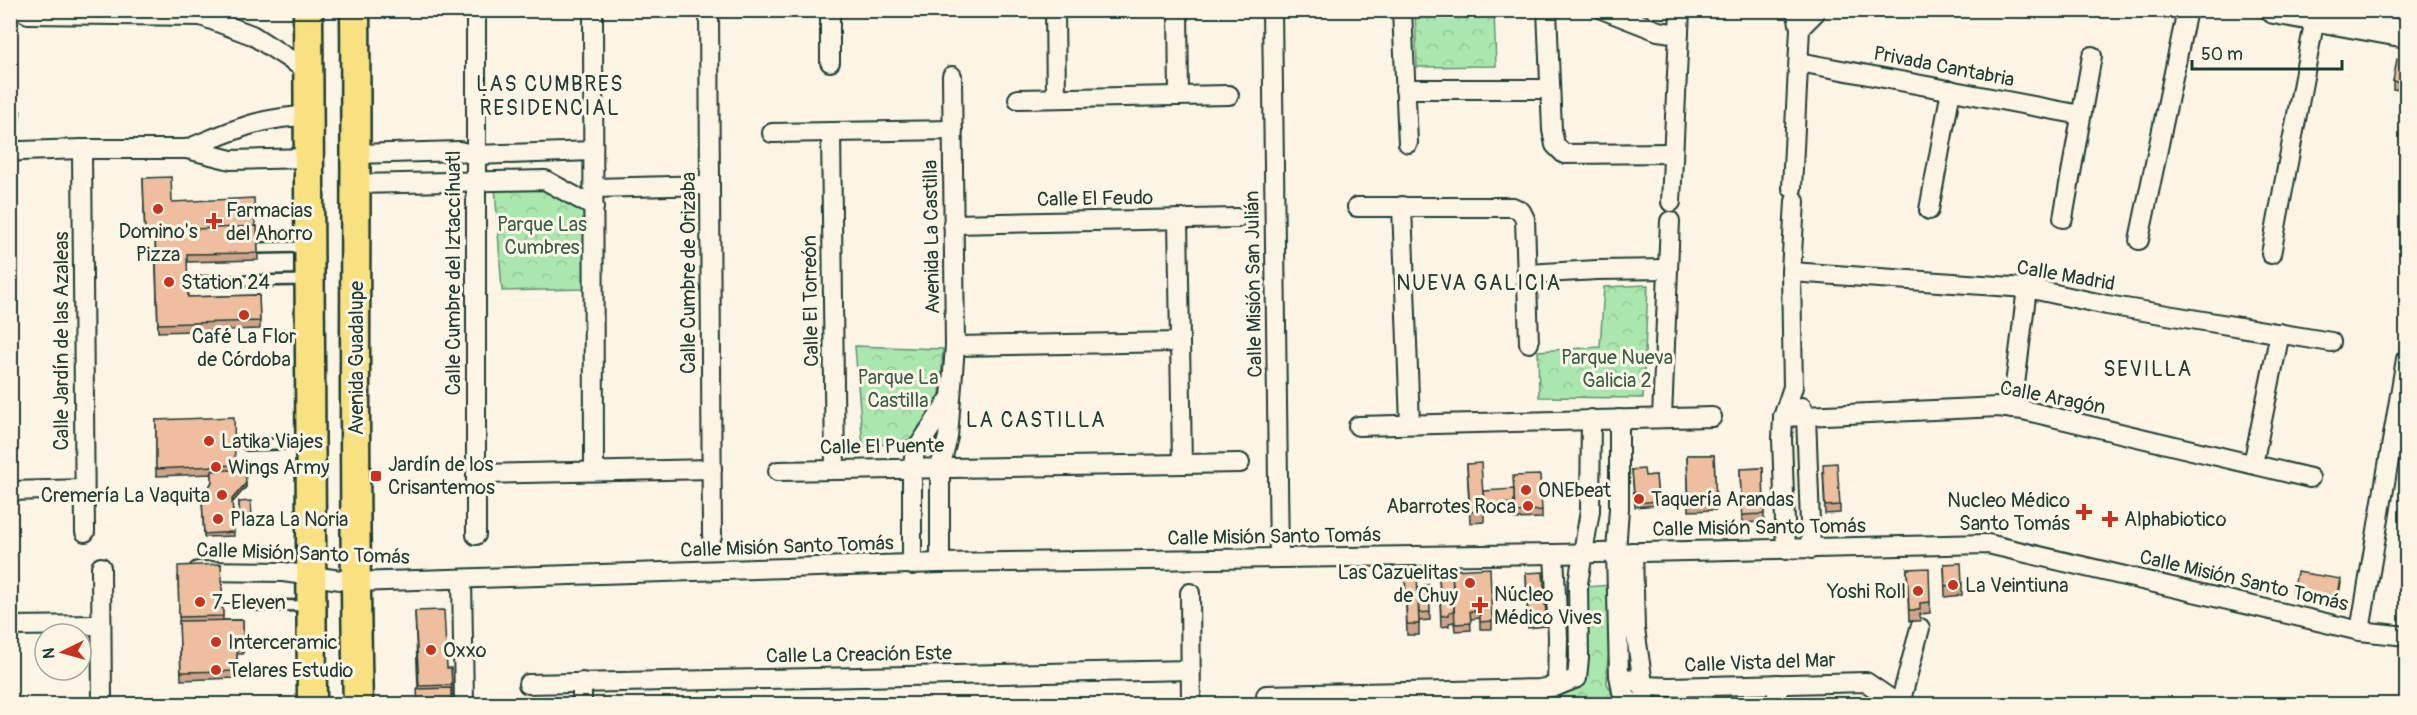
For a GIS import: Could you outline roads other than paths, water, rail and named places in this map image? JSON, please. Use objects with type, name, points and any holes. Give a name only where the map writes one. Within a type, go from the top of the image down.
[{"type":"main road","points":[[308,10],[312,705]]},
{"type":"main road","name":"Avenida Guadalupe","points":[[355,10],[357,154],[355,582],[358,705]]},
{"type":"street","points":[[20,10],[28,14],[134,13],[201,16],[252,35],[308,71]]},
{"type":"street","points":[[201,16],[222,10]]},
{"type":"street","name":"Calle Cumbre del Iztaccíhuatl","points":[[476,10],[476,535]]},
{"type":"street","points":[[593,10],[594,471]]},
{"type":"street","name":"Calle Cumbre de Orizaba","points":[[709,10],[712,536]]},
{"type":"street","points":[[830,10],[830,62]]},
{"type":"street","points":[[1055,10],[1056,98]]},
{"type":"street","points":[[1178,10],[1179,96]]},
{"type":"street","name":"Calle Misión San Julián","points":[[1272,10],[1280,558]]},
{"type":"street","points":[[1402,10],[1408,143]]},
{"type":"street","points":[[1547,10],[1552,130],[1555,145],[1564,154],[1673,153]]},
{"type":"street","points":[[1604,10],[1658,31],[1679,34]]},
{"type":"street","points":[[1671,202],[1680,10]]},
{"type":"street","points":[[1786,550],[1783,417],[1793,387],[1791,272],[1799,62],[1798,19],[1814,14],[1815,10]]},
{"type":"street","points":[[2139,240],[2187,10]]},
{"type":"street","points":[[2274,10],[2406,34]]},
{"type":"street","points":[[2271,254],[2315,18]]},
{"type":"street","points":[[2063,218],[2092,56]]},
{"type":"street","name":"Privada Cantabria","points":[[1799,62],[2081,115]]},
{"type":"street","name":"Avenida La Castilla","points":[[940,563],[940,468],[948,437],[954,346],[952,76]]},
{"type":"street","points":[[1405,89],[1550,89]]},
{"type":"street","points":[[1929,210],[1951,90]]},
{"type":"street","points":[[1018,99],[1229,95]]},
{"type":"street","points":[[187,149],[256,122],[273,118],[309,116]]},
{"type":"street","points":[[772,133],[953,130]]},
{"type":"street","name":"Calle El Torreón","points":[[831,132],[835,470]]},
{"type":"street","points":[[10,153],[82,149],[187,149],[231,160],[309,158]]},
{"type":"street","name":"Calle Jardín de las Azaleas","points":[[82,149],[85,532]]},
{"type":"street","points":[[357,154],[459,152],[476,155],[593,151]]},
{"type":"street","points":[[544,153],[545,180]]},
{"type":"street","points":[[357,184],[545,180],[594,207]]},
{"type":"street","points":[[594,188],[710,185]]},
{"type":"street","points":[[1402,206],[1410,424]]},
{"type":"street","points":[[1357,207],[1513,207],[1521,211],[1525,219],[1529,343]]},
{"type":"street","name":"Calle El Feudo","points":[[953,224],[1237,218]]},
{"type":"street","points":[[1178,219],[1182,464]]},
{"type":"street","points":[[1662,418],[1670,221]]},
{"type":"street","points":[[1527,274],[1668,269]]},
{"type":"street","name":"Calle Madrid","points":[[1791,272],[2027,288],[2107,305],[2331,342]]},
{"type":"street","points":[[2012,409],[2027,288]]},
{"type":"street","points":[[2253,464],[2280,333]]},
{"type":"street","points":[[954,346],[1180,342]]},
{"type":"street","points":[[2360,631],[2406,359]]},
{"type":"street","points":[[1793,387],[1806,416],[1811,549]]},
{"type":"street","name":"Avenida La Castilla","points":[[912,565],[912,469],[919,446],[950,398]]},
{"type":"street","name":"Calle Aragón","points":[[1783,417],[1998,407],[2310,478]]},
{"type":"street","points":[[1359,426],[1712,417]]},
{"type":"street","points":[[1266,695],[1311,700],[1545,693],[1577,678],[1578,583],[1590,512],[1591,419]]},
{"type":"street","points":[[1619,419],[1619,508],[1646,705]]},
{"type":"street","name":"Calle El Puente","points":[[778,471],[1240,463]]},
{"type":"street","points":[[476,474],[712,469]]},
{"type":"street","points":[[10,490],[84,489]]},
{"type":"street","name":"Calle Misión Santo Tomás","points":[[178,571],[284,572],[355,582],[940,563],[1786,550],[1988,544],[2360,631],[2406,630]]},
{"type":"street","points":[[1625,552],[1619,675],[1622,693],[1632,705]]},
{"type":"street","points":[[1545,693],[1558,637],[1554,554]]},
{"type":"street","points":[[101,567],[102,705]]},
{"type":"street","points":[[462,579],[464,705]]},
{"type":"street","points":[[1190,593],[1191,705]]},
{"type":"street","points":[[10,626],[101,625]]},
{"type":"street","points":[[1899,705],[1920,628]]},
{"type":"street","name":"Calle La Creación Este","points":[[528,684],[1191,670]]},
{"type":"street","name":"Calle Vista del Mar","points":[[1619,675],[1644,686],[1669,687],[1866,682],[1899,705]]},
{"type":"street","points":[[582,682],[582,705]]},
{"type":"street","points":[[1777,684],[1777,705]]},
{"type":"lane","points":[[258,248],[309,246]]},
{"type":"lane","points":[[194,282],[309,280]]},
{"type":"lane","points":[[247,445],[310,443]]},
{"type":"lane","points":[[256,605],[312,606]]},
{"type":"place","name":"Domino's Pizza","points":[[158,209]]},
{"type":"place","name":"Farmacias del Ahorro","points":[[214,221]]},
{"type":"place","name":"Station 24","points":[[169,282]]},
{"type":"place","name":"Café La Flor de Córdoba","points":[[244,315]]},
{"type":"place","name":"Latika Viajes","points":[[209,441]]},
{"type":"place","name":"Wings Army","points":[[216,467]]},
{"type":"place","name":"Jardín de los Crisantemos","points":[[376,476]]},
{"type":"place","name":"ONEbeat","points":[[1526,490]]},
{"type":"place","name":"Cremería La Vaquita","points":[[222,495]]},
{"type":"place","name":"Taquería Arandas","points":[[1639,499]]},
{"type":"place","name":"Abarrotes Roca","points":[[1528,506]]},
{"type":"place","name":"Nucleo Médico Santo Tomás","points":[[2084,512]]},
{"type":"place","name":"Plaza La Noria","points":[[218,519]]},
{"type":"place","name":"Alphabiotico","points":[[2110,519]]},
{"type":"place","name":"Las Cazuelitas de Chuy","points":[[1470,583]]},
{"type":"place","name":"La Veintiuna","points":[[1953,585]]},
{"type":"place","name":"Yoshi Roll","points":[[1918,591]]},
{"type":"place","name":"7-Eleven","points":[[200,602]]},
{"type":"place","name":"Núcleo Médico Vives","points":[[1480,605]]},
{"type":"place","name":"Interceramic","points":[[216,642]]},
{"type":"place","name":"Oxxo","points":[[431,650]]},
{"type":"place","name":"Telares Estudio","points":[[216,670]]},
{"type":"district","name":"LAS CUMBRES RESIDENCIAL","points":[[550,96]]},
{"type":"district","name":"NUEVA GALICIA","points":[[1479,283]]},
{"type":"district","name":"SEVILLA","points":[[2148,369]]},
{"type":"district","name":"LA CASTILLA","points":[[1036,420]]},
{"type":"park label","name":"Parque Las Cumbres","points":[[542,236]]},
{"type":"park label","name":"Parque Nueva Galicia 2","points":[[1617,368]]},
{"type":"park label","name":"Parque La Castilla","points":[[898,388]]}]
